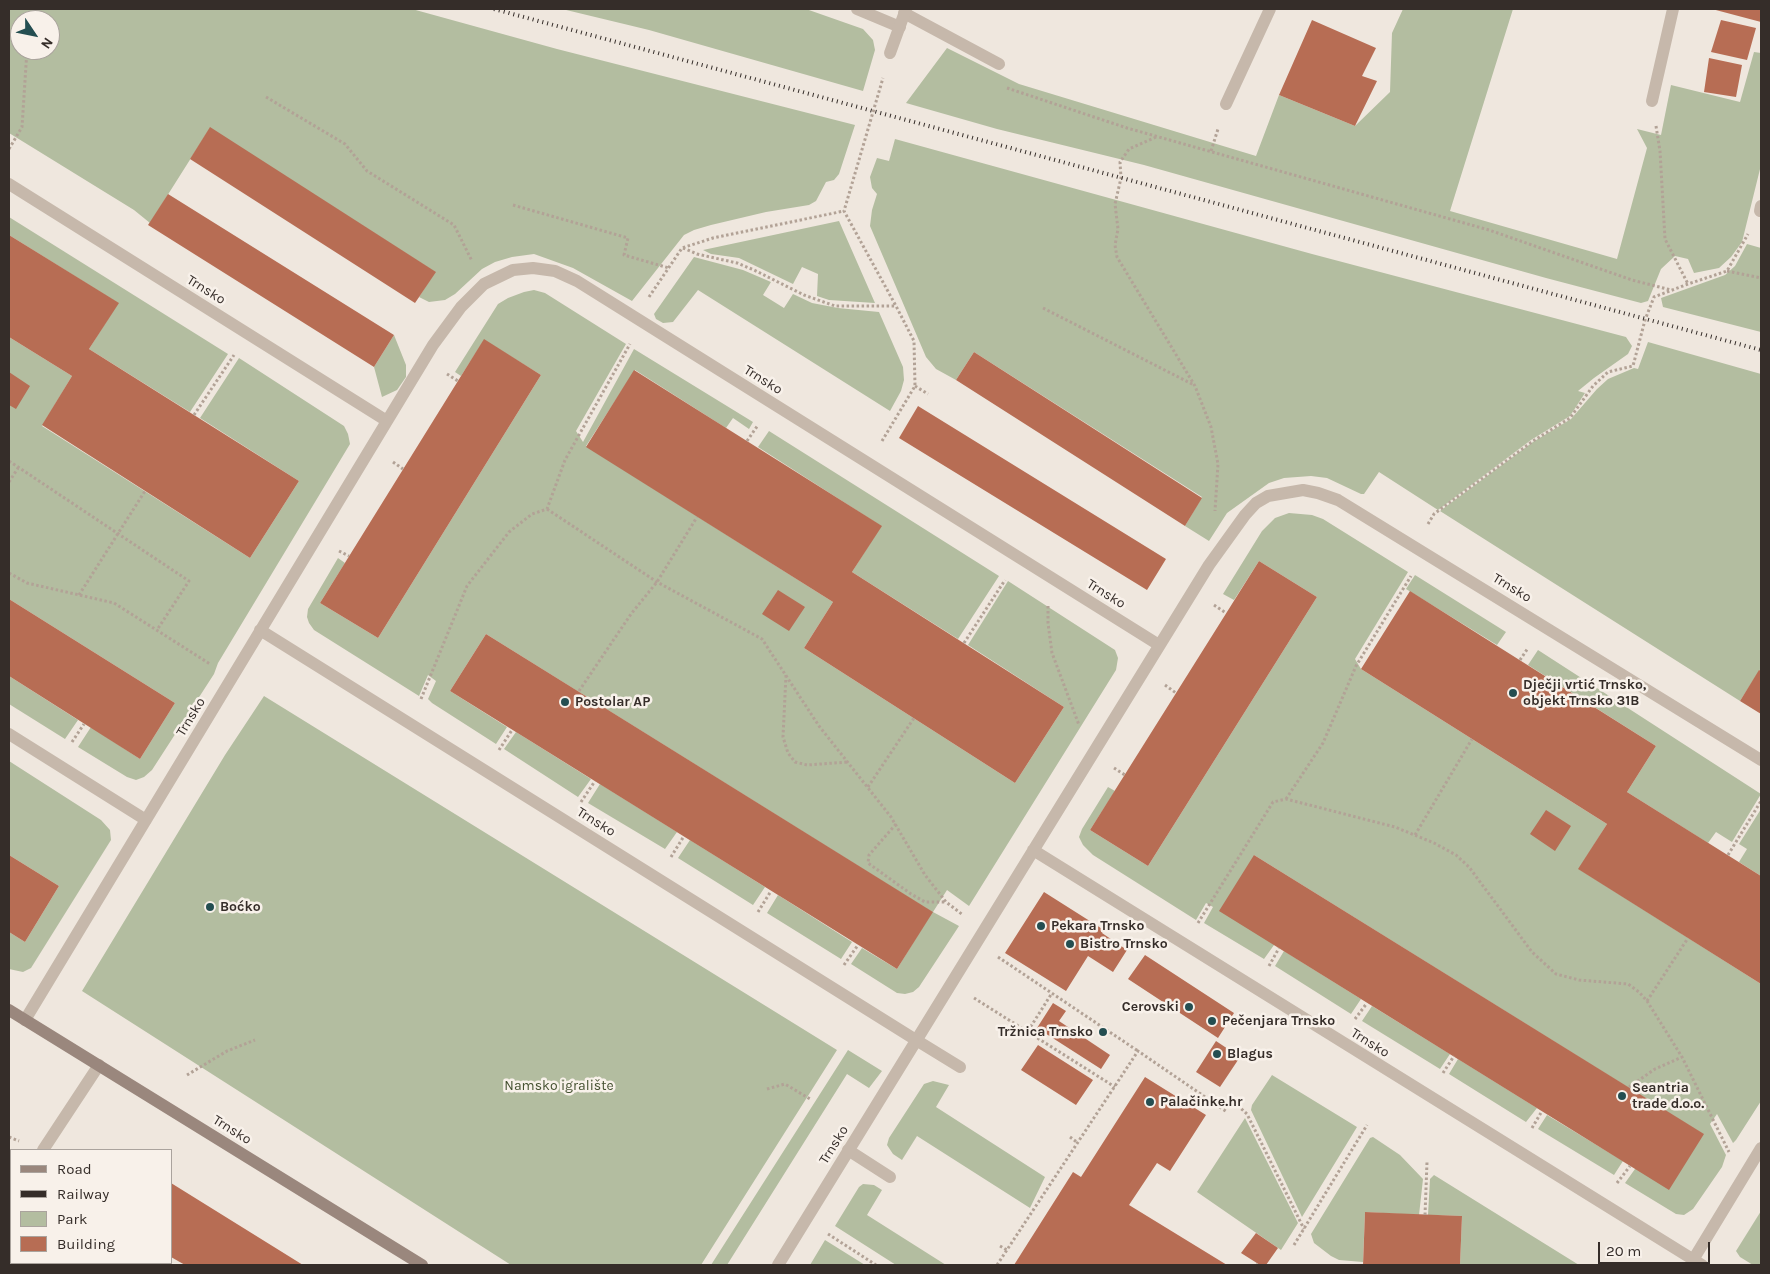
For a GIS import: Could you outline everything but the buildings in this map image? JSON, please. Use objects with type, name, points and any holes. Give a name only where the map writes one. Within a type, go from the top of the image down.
[{"type":"street","points":[[857,9],[900,27]]},
{"type":"street","points":[[1226,104],[1270,9]]},
{"type":"street","points":[[1652,101],[1673,9]]},
{"type":"street","points":[[890,53],[905,11],[999,64]]},
{"type":"street","name":"Trnsko","points":[[9,184],[387,421]]},
{"type":"street","name":"Trnsko","points":[[25,1020],[433,345],[461,307],[484,284],[513,270],[533,268],[555,271],[577,281],[1159,645]]},
{"type":"street","name":"Trnsko","points":[[778,1265],[1220,547],[1256,503],[1268,496],[1303,490],[1338,500],[1761,760]]},
{"type":"street","name":"Trnsko","points":[[260,630],[916,1040]]},
{"type":"street","points":[[9,734],[146,820]]},
{"type":"street","name":"Trnsko","points":[[1032,850],[1697,1263],[1761,1148]]},
{"type":"street","name":"Trnsko","points":[[9,1010],[422,1265]]},
{"type":"street","points":[[916,1040],[960,1067]]},
{"type":"street","points":[[44,1149],[99,1065]]},
{"type":"street","points":[[848,1150],[890,1176]]},
{"type":"path","points":[[880,444],[915,386],[914,341],[844,211],[890,53]]},
{"type":"path","points":[[9,149],[22,127],[26,60]]},
{"type":"path","points":[[1007,88],[1127,128],[1489,230],[1632,280],[1671,290]]},
{"type":"path","points":[[266,97],[345,144],[367,171],[454,225],[484,284]]},
{"type":"path","points":[[1652,101],[1660,151],[1665,239],[1688,284]]},
{"type":"path","points":[[1157,136],[1130,149],[1120,162],[1121,178],[1115,204],[1118,229],[1117,257],[1195,386],[1210,427],[1218,464],[1213,533],[1220,547]]},
{"type":"path","points":[[513,205],[628,238],[624,255],[669,268]]},
{"type":"path","points":[[1728,271],[1761,209]]},
{"type":"path","points":[[645,303],[682,248],[713,238],[844,211]]},
{"type":"path","points":[[682,248],[697,254],[737,263],[804,295],[835,306],[896,306]]},
{"type":"path","points":[[1414,546],[1434,514],[1533,441],[1570,418],[1593,386],[1608,372],[1632,366],[1644,320],[1654,297],[1728,271],[1761,278]]},
{"type":"path","points":[[1043,308],[1195,386]]},
{"type":"path","points":[[547,509],[565,460],[631,341]]},
{"type":"path","points":[[194,415],[236,352]]},
{"type":"path","points":[[447,374],[458,381]]},
{"type":"path","points":[[915,386],[928,394]]},
{"type":"path","points":[[747,441],[761,421]]},
{"type":"path","points":[[9,461],[189,581],[157,630]]},
{"type":"path","points":[[394,462],[403,469]]},
{"type":"path","points":[[9,482],[18,468]]},
{"type":"path","points":[[79,595],[145,491]]},
{"type":"path","points":[[547,509],[656,582],[762,639],[819,726],[896,824],[925,875],[946,902],[967,918]]},
{"type":"path","points":[[420,702],[467,586],[509,532],[532,514],[547,509]]},
{"type":"path","points":[[578,691],[631,614],[656,582],[697,517]]},
{"type":"path","points":[[339,551],[349,556]]},
{"type":"path","points":[[1286,799],[1323,742],[1356,666],[1414,571]]},
{"type":"path","points":[[9,573],[27,582],[114,603],[211,665]]},
{"type":"path","points":[[964,643],[1008,575]]},
{"type":"path","points":[[1048,600],[1048,623],[1052,653],[1082,732]]},
{"type":"path","points":[[1213,604],[1226,613]]},
{"type":"path","points":[[1520,660],[1531,643]]},
{"type":"path","points":[[786,674],[784,738],[788,753],[795,762],[807,765],[848,762]]},
{"type":"path","points":[[1164,684],[1176,693]]},
{"type":"path","points":[[868,787],[914,718]]},
{"type":"path","points":[[69,746],[84,724]]},
{"type":"path","points":[[498,751],[512,730]]},
{"type":"path","points":[[1415,835],[1472,739]]},
{"type":"path","points":[[1113,768],[1125,775]]},
{"type":"path","points":[[580,803],[595,781]]},
{"type":"path","points":[[1196,926],[1273,802],[1286,799],[1395,827],[1415,835],[1456,855],[1469,867],[1532,952],[1556,974],[1579,980],[1628,984],[1647,1001],[1682,1057],[1732,1157]]},
{"type":"path","points":[[1728,855],[1761,801]]},
{"type":"path","points":[[896,824],[869,855],[868,863],[911,894],[926,902],[946,902]]},
{"type":"path","points":[[670,858],[684,836]]},
{"type":"path","points":[[758,912],[771,891]]},
{"type":"path","points":[[1647,1001],[1688,938]]},
{"type":"path","points":[[844,965],[858,945]]},
{"type":"path","points":[[1267,968],[1279,948]]},
{"type":"path","points":[[993,965],[998,957],[1227,1112]]},
{"type":"path","points":[[1028,1031],[1052,993]]},
{"type":"path","points":[[968,1005],[974,997],[1115,1087]]},
{"type":"path","points":[[1354,1022],[1367,1002]]},
{"type":"path","points":[[187,1075],[227,1051],[255,1040]]},
{"type":"path","points":[[997,1265],[1138,1051]]},
{"type":"path","points":[[1441,1076],[1454,1056]]},
{"type":"path","points":[[1629,1087],[1654,1069],[1682,1057]]},
{"type":"path","points":[[767,1089],[785,1084],[810,1100]]},
{"type":"path","points":[[1234,1102],[1247,1114],[1304,1230]]},
{"type":"path","points":[[1530,1131],[1542,1111]]},
{"type":"path","points":[[1294,1246],[1367,1125]]},
{"type":"path","points":[[1070,1138],[1078,1143]]},
{"type":"path","points":[[1425,1215],[1427,1162]]},
{"type":"path","points":[[1617,1184],[1630,1166]]},
{"type":"path","points":[[823,1230],[876,1265]]},
{"type":"path","points":[[1000,1246],[1007,1250]]},
{"type":"green space","points":[[9,9],[412,9],[557,49],[855,125],[839,174],[834,180],[826,182],[816,201],[809,205],[766,212],[711,225],[684,235],[632,301],[573,268],[534,254],[495,262],[482,269],[455,294],[445,300],[429,302],[419,297],[435,272],[210,128],[150,223],[134,210],[9,133]]},
{"type":"green space","points":[[562,9],[806,9],[863,29],[873,40],[875,50],[863,91],[649,30]]},
{"type":"green space","points":[[1403,9],[1513,9],[1450,211],[1617,259],[1647,148],[1637,129],[1661,135],[1671,85],[1740,102],[1754,52],[1761,53],[1761,165],[1742,242],[1731,257],[1719,268],[1694,273],[1688,259],[1675,256],[1661,269],[1648,301],[1641,303],[1144,165],[997,129],[906,103],[947,48],[1019,84],[1256,156],[1279,95],[1355,126],[1390,92],[1392,33]]},
{"type":"green space","points":[[895,139],[1312,254],[1626,337],[1632,346],[1628,354],[1578,391],[1585,393],[1570,416],[1531,440],[1438,510],[1379,472],[1364,494],[1327,478],[1311,476],[1284,478],[1269,483],[1227,513],[1209,541],[1185,526],[1202,497],[974,352],[956,380],[936,369],[926,357],[870,226],[877,194],[872,188],[870,177],[877,158],[889,161]]},
{"type":"green space","points":[[9,217],[228,354],[190,412],[89,349],[118,303],[9,235]]},
{"type":"green space","points":[[839,221],[875,303],[829,300],[817,296],[818,274],[802,267],[793,284],[739,258],[711,254],[703,250]]},
{"type":"green space","points":[[1747,244],[1761,248],[1761,332],[1663,307],[1661,298],[1725,275],[1735,266]]},
{"type":"green space","points":[[694,257],[743,270],[771,282],[763,295],[784,308],[793,294],[812,303],[879,312],[903,367],[904,380],[901,391],[890,411],[698,290],[673,322],[663,323],[656,319],[654,314]]},
{"type":"green space","points":[[534,290],[545,293],[626,344],[576,431],[583,442],[634,349],[753,422],[749,429],[733,418],[726,428],[635,370],[586,446],[833,602],[804,648],[1015,783],[1064,707],[968,645],[1008,581],[1115,650],[1118,658],[1116,670],[969,906],[947,890],[933,912],[959,926],[919,987],[913,992],[897,993],[851,964],[862,948],[897,969],[932,912],[486,634],[450,691],[507,727],[496,744],[428,699],[436,681],[428,675],[419,696],[314,630],[309,623],[307,617],[308,609],[338,558],[345,563],[320,603],[378,638],[541,375],[484,340],[461,376],[455,372],[498,304],[508,298]]},
{"type":"green space","points":[[394,335],[406,365],[406,377],[397,390],[382,397],[374,367]]},
{"type":"green space","points":[[9,337],[72,376],[42,426],[250,558],[299,481],[200,418],[239,358],[344,426],[348,434],[350,444],[218,663],[214,674],[152,770],[144,777],[136,780],[127,777],[78,747],[91,727],[140,759],[175,703],[9,599]]},
{"type":"green space","points":[[1648,342],[1761,374],[1761,668],[1740,701],[1440,511],[1533,442],[1571,419],[1608,379],[1634,368],[1638,369]]},
{"type":"green space","points":[[769,431],[999,576],[958,639],[852,572],[881,526],[758,447]]},
{"type":"green space","points":[[1289,513],[1312,515],[1323,519],[1408,572],[1355,659],[1361,669],[1607,824],[1579,869],[1761,984],[1761,1101],[1733,1143],[1717,1114],[1710,1124],[1726,1155],[1722,1167],[1693,1209],[1684,1215],[1676,1214],[1625,1183],[1635,1169],[1703,1134],[1254,855],[1274,945],[1264,959],[1204,923],[1213,907],[1206,903],[1196,920],[1093,855],[1083,845],[1079,837],[1082,829],[1108,787],[1115,791],[1090,830],[1148,866],[1317,597],[1259,561],[1234,600],[1223,594],[1262,531],[1275,518]]},
{"type":"green space","points":[[1415,575],[1506,632],[1497,645],[1406,589]]},
{"type":"green space","points":[[1538,650],[1761,794],[1732,842],[1716,832],[1708,843],[1627,792],[1656,746],[1528,665]]},
{"type":"green space","points":[[9,676],[78,720],[65,739],[9,704]]},
{"type":"green space","name":"Namsko igralište","points":[[264,696],[837,1050],[701,1265],[511,1265],[82,991],[225,755]]},
{"type":"green space","points":[[516,732],[591,779],[578,797],[504,749]]},
{"type":"green space","points":[[9,761],[101,820],[110,830],[111,840],[31,968],[23,972],[9,969],[9,932],[25,942],[59,886],[9,855]]},
{"type":"green space","points":[[600,784],[677,832],[665,849],[588,803]]},
{"type":"green space","points":[[1761,809],[1761,876],[1739,862],[1747,849],[1739,844]]},
{"type":"green space","points":[[690,840],[765,887],[753,905],[678,858]]},
{"type":"green space","points":[[778,895],[852,942],[841,959],[767,913]]},
{"type":"green space","points":[[1284,951],[1361,999],[1351,1014],[1275,966]]},
{"type":"green space","points":[[1372,1006],[1450,1054],[1440,1069],[1362,1021]]},
{"type":"green space","points":[[848,1050],[882,1071],[869,1088],[847,1074],[727,1265],[711,1265]]},
{"type":"green space","points":[[1458,1059],[1537,1108],[1526,1122],[1449,1074]]},
{"type":"green space","points":[[1272,1075],[1357,1127],[1302,1217],[1251,1110],[1252,1105]]},
{"type":"green space","points":[[933,1081],[949,1085],[936,1107],[1045,1177],[1030,1208],[917,1136],[902,1160],[893,1154],[887,1145],[889,1138],[924,1084]]},
{"type":"green space","points":[[1547,1115],[1623,1161],[1614,1175],[1538,1129]]},
{"type":"green space","points":[[1245,1118],[1298,1223],[1281,1250],[1197,1192]]},
{"type":"green space","points":[[1373,1137],[1400,1155],[1423,1179],[1419,1215],[1365,1212],[1363,1262],[1339,1260],[1314,1243],[1311,1234],[1370,1138]]},
{"type":"green space","points":[[1434,1175],[1579,1265],[1460,1265],[1462,1216],[1428,1215],[1430,1179]]},
{"type":"green space","points":[[863,1184],[874,1185],[882,1190],[867,1215],[946,1265],[896,1265],[835,1226],[859,1187]]},
{"type":"green space","points":[[9,1203],[10,1264],[128,1265],[9,1265]]},
{"type":"green space","points":[[1761,1211],[1761,1265],[1753,1265],[1740,1257],[1736,1251]]},
{"type":"green space","points":[[825,1240],[865,1265],[810,1265]]},
{"type":"railway","points":[[494,9],[1761,350]]},
{"type":"place","name":"Dječji vrtić Trnsko, objekt Trnsko 31B","points":[[1513,693]]},
{"type":"place","name":"Postolar AP","points":[[565,702]]},
{"type":"place","name":"Boćko","points":[[210,907]]},
{"type":"place","name":"Pekara Trnsko","points":[[1041,926]]},
{"type":"place","name":"Bistro Trnsko","points":[[1070,944]]},
{"type":"place","name":"Cerovski","points":[[1189,1007]]},
{"type":"place","name":"Pečenjara Trnsko","points":[[1212,1021]]},
{"type":"place","name":"Tržnica Trnsko","points":[[1103,1032]]},
{"type":"place","name":"Blagus","points":[[1217,1054]]},
{"type":"place","name":"Seantria trade d.o.o.","points":[[1622,1096]]},
{"type":"place","name":"Palačinke.hr","points":[[1150,1102]]}]
